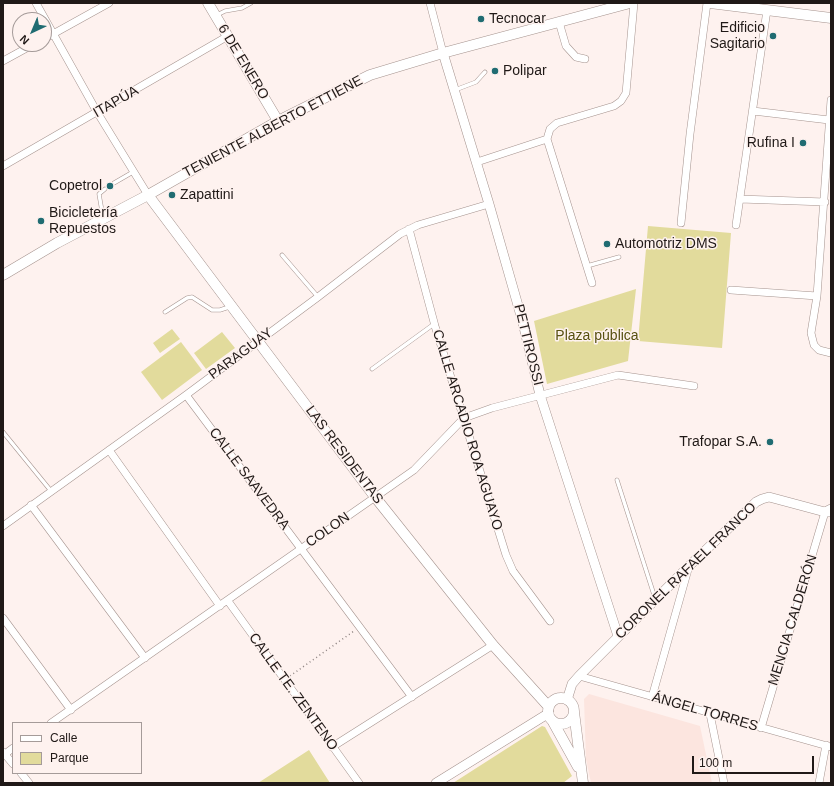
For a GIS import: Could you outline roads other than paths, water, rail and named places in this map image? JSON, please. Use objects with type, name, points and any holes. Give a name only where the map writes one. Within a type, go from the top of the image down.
[{"type":"main road","name":"6 DE ENERO","points":[[208,3],[278,121]]},
{"type":"main road","name":"TENIENTE ALBERTO ETTIENE","points":[[3,275],[278,121],[370,75],[443,52],[630,3]]},
{"type":"main road","points":[[710,3],[750,5],[767,10],[831,18]]},
{"type":"main road","name":"LAS RESIDENTAS","points":[[148,195],[375,497],[493,645],[550,713],[583,779]]},
{"type":"main road","points":[[554,700],[566,700],[572,705],[574,712],[571,720],[564,724],[555,722],[550,713],[554,700]]},
{"type":"main road","name":"LAS RESIDENTAS","points":[[574,712],[583,779]]},
{"type":"street","points":[[36,3],[97,112],[148,195]]},
{"type":"street","points":[[54,34],[109,3]]},
{"type":"street","points":[[430,3],[443,52]]},
{"type":"street","points":[[592,283],[547,139],[550,129],[557,123],[614,106],[622,101],[626,93],[634,3]]},
{"type":"street","points":[[681,223],[690,134],[707,3]]},
{"type":"street","points":[[736,225],[767,10]]},
{"type":"street","points":[[559,22],[566,46],[576,57],[585,59]]},
{"type":"street","name":"ITAPÚA","points":[[3,166],[228,36]]},
{"type":"street","points":[[3,61],[19,52]]},
{"type":"street","name":"PETTIROSSI","points":[[443,52],[477,162],[523,323],[540,395],[618,636]]},
{"type":"street","points":[[831,100],[825,202],[817,296],[811,333],[814,345],[819,350],[831,353]]},
{"type":"street","points":[[752,111],[829,120]]},
{"type":"street","points":[[477,162],[547,139]]},
{"type":"street","points":[[740,199],[825,202]]},
{"type":"street","name":"PARAGUAY","points":[[3,526],[186,396],[400,234],[418,225],[489,204]]},
{"type":"street","name":"CALLE ARCADIO ROA AGUAYO","points":[[409,229],[434,324],[509,563],[513,571],[550,621]]},
{"type":"street","points":[[731,290],[817,296]]},
{"type":"street","name":"COLON","points":[[53,722],[414,470],[464,418],[492,408],[618,375],[694,386]]},
{"type":"street","name":"CALLE SAAVEDRA","points":[[186,396],[412,697]]},
{"type":"street","points":[[109,450],[220,606]]},
{"type":"street","name":"CORONEL RAFAEL FRANCO","points":[[566,700],[572,684],[579,676],[655,599],[756,502],[762,498],[769,497],[829,511]]},
{"type":"street","points":[[31,505],[145,658]]},
{"type":"street","name":"MENCIA CALDERÓN","points":[[761,728],[829,511]]},
{"type":"street","points":[[652,697],[689,566]]},
{"type":"street","name":"CALLE TE. ZENTENO","points":[[228,601],[359,783]]},
{"type":"street","points":[[3,618],[71,710]]},
{"type":"street","points":[[332,747],[493,645]]},
{"type":"street","name":"ÁNGEL TORRES","points":[[579,676],[828,746]]},
{"type":"street","points":[[436,783],[550,713]]},
{"type":"street","points":[[710,714],[724,783]]},
{"type":"street","points":[[819,783],[828,746]]},
{"type":"street","points":[[4,753],[12,763]]},
{"type":"street","points":[[22,774],[29,783]]},
{"type":"lane","points":[[216,16],[224,11],[242,8],[252,3]]},
{"type":"lane","points":[[455,90],[471,85],[476,82],[485,72]]},
{"type":"lane","points":[[114,184],[133,172]]},
{"type":"lane","points":[[103,219],[99,194],[105,189]]},
{"type":"lane","points":[[282,255],[318,297]]},
{"type":"lane","points":[[587,266],[619,257]]},
{"type":"lane","points":[[165,312],[187,298],[192,297],[212,310],[220,310],[232,306]]},
{"type":"lane","points":[[372,369],[434,324]]},
{"type":"lane","points":[[3,432],[51,491]]},
{"type":"lane","points":[[617,480],[655,599]]},
{"type":"place","name":"Tecnocar","points":[[481,19]]},
{"type":"place","name":"Edificio Sagitario","points":[[773,36]]},
{"type":"place","name":"Polipar","points":[[495,71]]},
{"type":"place","name":"Rufina I","points":[[803,143]]},
{"type":"place","name":"Copetrol","points":[[110,186]]},
{"type":"place","name":"Zapattini","points":[[172,195]]},
{"type":"place","name":"Bicicletería Repuestos","points":[[41,221]]},
{"type":"place","name":"Automotriz DMS","points":[[607,244]]},
{"type":"place","name":"Trafopar S.A.","points":[[770,442]]},
{"type":"park label","name":"Plaza pública","points":[[597,336]]}]
